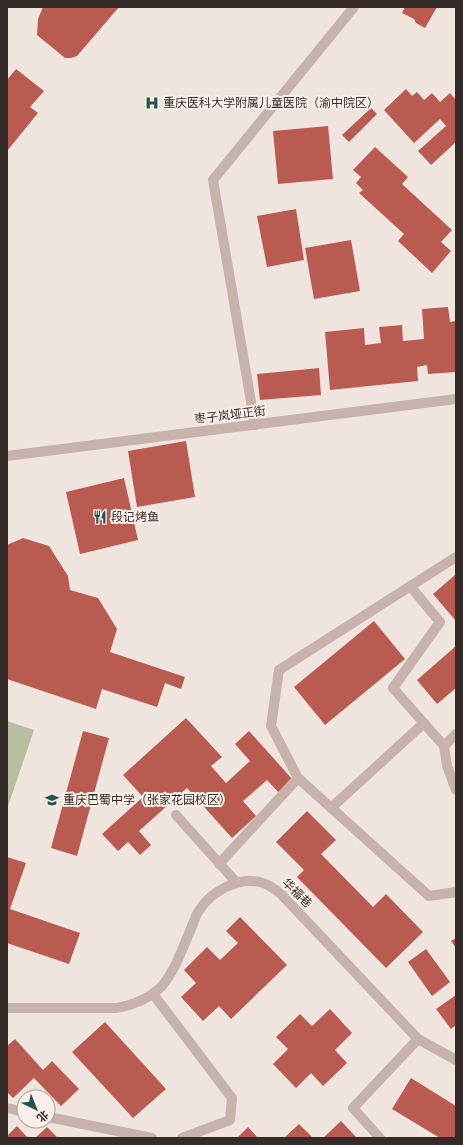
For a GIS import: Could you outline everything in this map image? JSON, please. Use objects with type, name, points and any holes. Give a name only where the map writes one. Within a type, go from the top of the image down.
[{"type":"street","points":[[255,425],[213,180],[354,7]]},
{"type":"street","name":"枣子岚垭正街","points":[[7,456],[456,399]]},
{"type":"street","points":[[456,557],[279,670],[271,726],[298,778],[429,896],[456,892]]},
{"type":"street","points":[[410,586],[440,622],[393,688],[444,746],[447,766],[456,790]]},
{"type":"street","points":[[331,808],[424,723]]},
{"type":"street","points":[[444,746],[456,734]]},
{"type":"street","points":[[219,864],[298,778]]},
{"type":"street","points":[[176,815],[236,882]]},
{"type":"street","name":"华福巷","points":[[7,1008],[116,1008],[129,1006],[143,1001],[153,994],[170,976],[198,912],[208,900],[218,892],[236,882],[261,882],[272,886],[281,894],[418,1039],[456,1060]]},
{"type":"street","points":[[153,994],[232,1098],[230,1120],[182,1138]]},
{"type":"street","points":[[380,1138],[353,1108],[418,1039]]},
{"type":"street","points":[[56,1119],[133,1136],[152,1138]]},
{"type":"green space","points":[[7,721],[34,730],[7,809]]},
{"type":"building","points":[[43,7],[119,7],[77,56],[65,58],[37,35],[38,19]]},
{"type":"building","points":[[405,7],[437,7],[425,28],[416,23],[414,19],[402,13]]},
{"type":"building","points":[[16,69],[44,91],[30,107],[38,113],[7,151],[7,80]]},
{"type":"building","points":[[406,89],[412,96],[417,92],[424,100],[432,93],[440,102],[450,93],[456,100],[456,142],[431,165],[418,151],[446,126],[440,119],[414,143],[384,110]]},
{"type":"building","points":[[371,108],[377,114],[349,142],[342,135]]},
{"type":"building","points":[[328,126],[333,179],[278,184],[273,131]]},
{"type":"building","points":[[375,147],[408,177],[402,184],[452,230],[441,242],[451,251],[432,273],[398,241],[404,234],[359,193],[363,190],[356,183],[361,177],[353,170]]},
{"type":"building","points":[[296,209],[304,260],[267,267],[257,216]]},
{"type":"building","points":[[351,240],[360,291],[314,299],[305,248]]},
{"type":"building","points":[[448,307],[450,322],[456,321],[456,372],[428,374],[427,365],[417,367],[418,381],[330,390],[325,332],[364,328],[365,345],[381,343],[379,327],[402,325],[403,341],[424,339],[422,309]]},
{"type":"building","points":[[319,368],[321,395],[260,400],[257,374]]},
{"type":"building","points":[[186,441],[195,497],[137,507],[128,451]]},
{"type":"building","points":[[124,478],[138,540],[80,554],[66,492]]},
{"type":"building","points":[[23,538],[49,546],[68,576],[70,590],[98,598],[117,629],[110,652],[185,677],[181,689],[165,683],[157,707],[102,689],[96,709],[7,679],[7,545]]},
{"type":"building","points":[[455,575],[456,576],[456,621],[433,594]]},
{"type":"building","points":[[374,621],[405,659],[325,725],[294,687]]},
{"type":"building","points":[[456,646],[456,688],[437,704],[417,680]]},
{"type":"building","points":[[186,718],[222,757],[211,766],[226,783],[250,761],[235,744],[249,731],[293,780],[279,793],[267,780],[243,801],[256,816],[232,838],[187,788],[139,831],[151,845],[140,855],[128,842],[118,851],[102,834],[143,797],[123,775]]},
{"type":"building","points":[[83,731],[109,738],[77,856],[51,848]]},
{"type":"building","points":[[307,811],[336,840],[321,854],[373,907],[386,894],[423,932],[386,968],[297,877],[304,870],[276,842]]},
{"type":"building","points":[[7,857],[26,863],[10,909],[80,933],[69,964],[7,943]]},
{"type":"building","points":[[240,917],[287,965],[231,1019],[219,1006],[203,1021],[181,997],[196,983],[184,970],[207,947],[220,960],[238,943],[226,931]]},
{"type":"building","points":[[456,938],[456,948],[451,941]]},
{"type":"building","points":[[426,949],[450,982],[432,996],[408,962]]},
{"type":"building","points":[[456,995],[456,1025],[451,1029],[436,1009]]},
{"type":"building","points":[[330,1009],[352,1033],[335,1050],[347,1063],[323,1086],[311,1073],[296,1088],[273,1064],[288,1049],[276,1037],[300,1014],[312,1026]]},
{"type":"building","points":[[105,1022],[166,1089],[133,1118],[72,1052]]},
{"type":"building","points":[[15,1039],[43,1070],[52,1061],[79,1089],[61,1106],[56,1101],[56,1089],[45,1089],[34,1078],[22,1089],[16,1089],[16,1095],[13,1098],[7,1092],[7,1046]]},
{"type":"building","points":[[411,1078],[456,1106],[456,1138],[440,1138],[392,1109]]},
{"type":"building","points":[[341,1121],[357,1138],[323,1138]]},
{"type":"building","points":[[299,1124],[313,1138],[284,1138]]},
{"type":"building","points":[[16,1127],[16,1129],[20,1129],[28,1138],[7,1138],[7,1136]]},
{"type":"building","points":[[248,1127],[258,1138],[237,1138]]},
{"type":"building","points":[[45,1129],[49,1129],[58,1138],[35,1138]]},
{"type":"place","name":"重庆医科大学附属儿童医院（渝中院区）","points":[[152,103]]},
{"type":"place","name":"段记烤鱼","points":[[100,517]]},
{"type":"place","name":"重庆巴蜀中学（张家花园校区）","points":[[52,800]]}]
